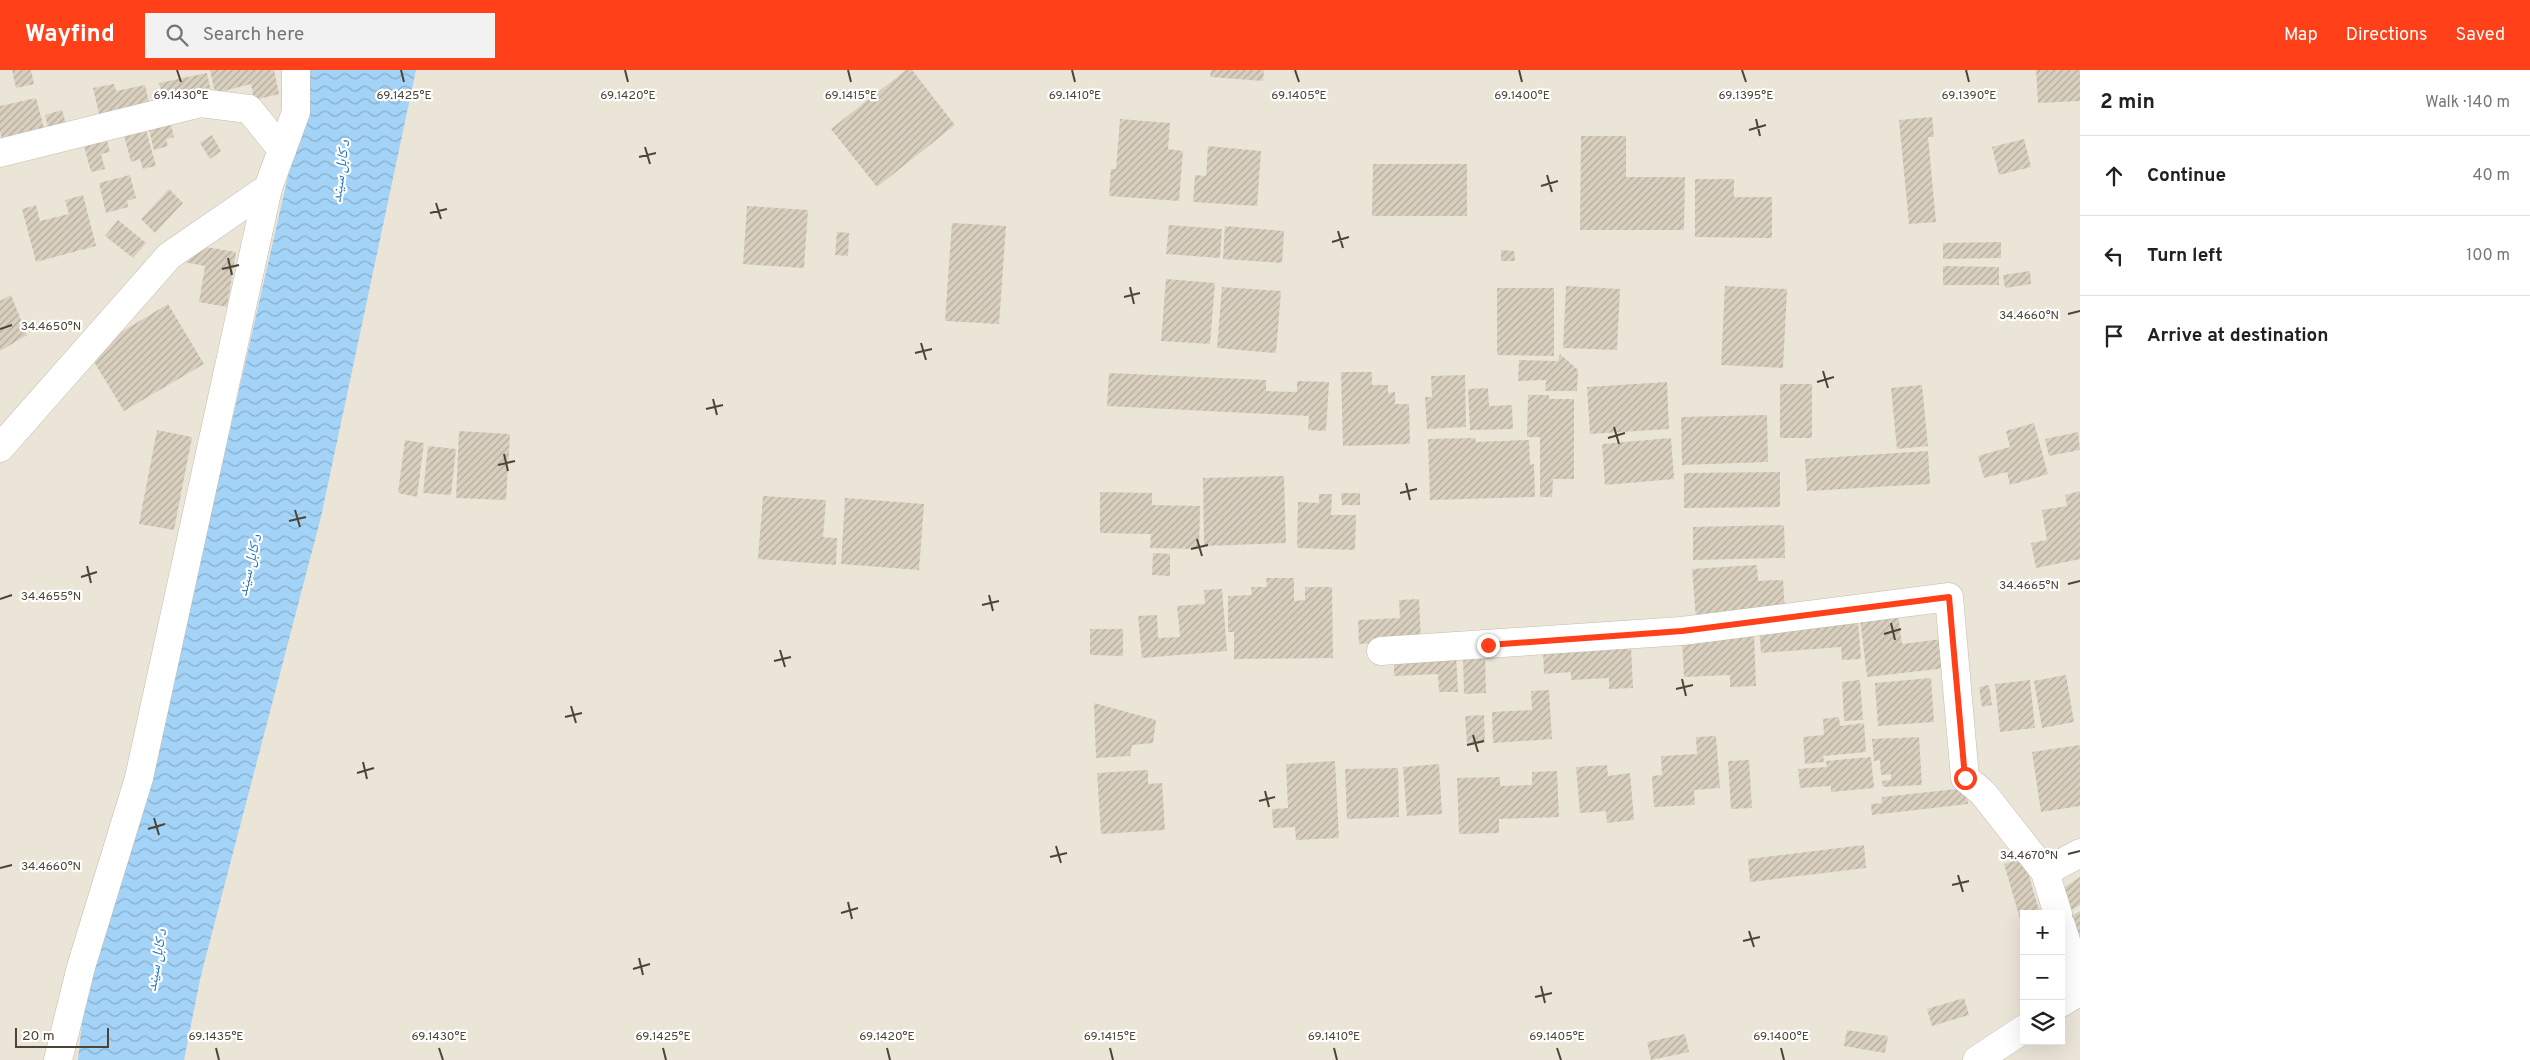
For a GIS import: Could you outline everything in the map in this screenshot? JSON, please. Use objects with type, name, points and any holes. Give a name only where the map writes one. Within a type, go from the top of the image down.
[{"type":"street","points":[[58,1060],[81,967],[139,778],[268,188],[296,112],[296,70]]},
{"type":"street","points":[[0,153],[201,103],[249,109],[282,150]]},
{"type":"street","points":[[0,448],[169,256],[268,188]]},
{"type":"street","points":[[1381,651],[1682,631],[1949,597],[1965,778],[1983,793],[2045,872],[2057,910]]},
{"type":"street","points":[[2045,872],[2080,854]]},
{"type":"street","points":[[2065,937],[2080,985]]},
{"type":"street","points":[[2065,1001],[2080,991]]},
{"type":"street","points":[[1977,1060],[2020,1031]]},
{"type":"shaded area","points":[[0,70],[2080,70],[2080,1060],[0,1060]]},
{"type":"water","name":"د کابل سيند","points":[[308,70],[416,70],[321,517],[201,975],[184,1060],[78,1060],[87,976],[216,491],[291,163]]},
{"type":"building","points":[[12,70],[31,70],[34,84],[16,88]]},
{"type":"building","points":[[210,70],[274,70],[279,94],[254,100],[251,84],[215,93]]},
{"type":"building","points":[[906,70],[912,70],[955,125],[877,187],[831,129]]},
{"type":"building","points":[[1211,70],[1264,70],[1263,81],[1210,77]]},
{"type":"building","points":[[2036,70],[2080,70],[2080,101],[2038,103]]},
{"type":"building","points":[[207,73],[211,92],[164,102],[159,83]]},
{"type":"building","points":[[114,84],[116,91],[145,85],[150,107],[100,118],[93,88]]},
{"type":"building","points":[[36,98],[45,132],[3,143],[0,131],[0,106]]},
{"type":"building","points":[[62,110],[67,128],[49,132],[45,115]]},
{"type":"building","points":[[169,117],[174,137],[166,139],[168,146],[154,150],[147,122]]},
{"type":"building","points":[[1932,117],[1934,137],[1928,137],[1936,222],[1909,224],[1899,120]]},
{"type":"building","points":[[1120,119],[1170,123],[1168,149],[1183,151],[1179,201],[1109,196],[1111,169],[1116,169]]},
{"type":"building","points":[[144,123],[156,166],[143,169],[140,159],[131,162],[122,128]]},
{"type":"building","points":[[105,133],[110,152],[101,154],[105,169],[91,172],[82,139]]},
{"type":"building","points":[[212,135],[221,151],[210,159],[200,143]]},
{"type":"building","points":[[1581,136],[1626,136],[1626,177],[1685,177],[1684,230],[1580,230]]},
{"type":"building","points":[[2024,139],[2031,167],[1999,175],[1992,147]]},
{"type":"building","points":[[1208,146],[1261,151],[1257,206],[1193,202],[1195,175],[1206,176]]},
{"type":"building","points":[[1373,164],[1467,164],[1467,216],[1372,216]]},
{"type":"building","points":[[130,175],[136,198],[127,201],[128,207],[106,213],[99,183]]},
{"type":"building","points":[[1695,179],[1734,179],[1734,197],[1772,197],[1772,238],[1695,237]]},
{"type":"building","points":[[169,189],[183,203],[155,233],[141,219]]},
{"type":"building","points":[[83,195],[96,246],[36,262],[22,209],[36,205],[40,221],[69,214],[65,200]]},
{"type":"building","points":[[747,206],[808,210],[804,268],[743,264]]},
{"type":"building","points":[[118,220],[146,243],[133,258],[105,236]]},
{"type":"building","points":[[952,223],[1006,226],[999,324],[945,321]]},
{"type":"building","points":[[1169,225],[1222,229],[1220,258],[1166,254]]},
{"type":"building","points":[[1225,226],[1284,231],[1282,263],[1223,259]]},
{"type":"building","points":[[837,232],[849,233],[848,256],[835,255]]},
{"type":"building","points":[[2001,242],[2001,258],[1943,259],[1943,243]]},
{"type":"building","points":[[187,244],[236,252],[227,307],[199,302],[205,266],[184,262]]},
{"type":"building","points":[[1501,250],[1514,251],[1515,261],[1501,261]]},
{"type":"building","points":[[1943,266],[1999,267],[1999,285],[1943,285]]},
{"type":"building","points":[[2030,271],[2031,284],[2005,288],[2003,275]]},
{"type":"building","points":[[1166,279],[1215,283],[1210,344],[1161,341]]},
{"type":"building","points":[[1566,286],[1620,289],[1617,350],[1563,348]]},
{"type":"building","points":[[1725,286],[1787,289],[1783,368],[1721,365]]},
{"type":"building","points":[[1222,287],[1281,291],[1276,353],[1217,348]]},
{"type":"building","points":[[1497,288],[1554,288],[1554,356],[1497,355]]},
{"type":"building","points":[[11,295],[27,335],[0,351],[0,301]]},
{"type":"building","points":[[168,304],[204,364],[124,411],[88,352]]},
{"type":"building","points":[[1560,354],[1578,370],[1577,391],[1545,391],[1546,380],[1518,381],[1519,360],[1558,361]]},
{"type":"building","points":[[1341,372],[1372,372],[1372,385],[1388,385],[1388,393],[1395,392],[1395,404],[1409,404],[1410,444],[1343,446]]},
{"type":"building","points":[[1109,373],[1266,380],[1266,391],[1297,392],[1297,381],[1329,382],[1326,431],[1308,430],[1309,416],[1107,406]]},
{"type":"building","points":[[1465,375],[1466,427],[1427,429],[1425,397],[1432,397],[1431,376]]},
{"type":"building","points":[[1667,382],[1669,429],[1590,434],[1587,387]]},
{"type":"building","points":[[1780,384],[1812,384],[1812,438],[1780,438]]},
{"type":"building","points":[[1922,385],[1928,446],[1897,449],[1891,388]]},
{"type":"building","points":[[1488,388],[1489,406],[1512,405],[1513,429],[1470,430],[1468,389]]},
{"type":"building","points":[[1528,395],[1549,395],[1549,399],[1574,399],[1574,479],[1553,479],[1552,497],[1540,497],[1540,437],[1527,437]]},
{"type":"building","points":[[1767,415],[1768,462],[1682,465],[1681,417]]},
{"type":"building","points":[[2034,423],[2048,474],[2010,485],[2007,472],[1984,478],[1978,456],[2010,447],[2006,431]]},
{"type":"building","points":[[157,430],[192,437],[174,530],[139,524]]},
{"type":"building","points":[[459,431],[510,434],[506,500],[456,498]]},
{"type":"building","points":[[2078,432],[2080,450],[2049,456],[2045,439]]},
{"type":"building","points":[[1475,438],[1476,442],[1529,440],[1530,465],[1534,464],[1535,497],[1430,500],[1428,439]]},
{"type":"building","points":[[1671,438],[1674,479],[1605,485],[1602,444]]},
{"type":"building","points":[[405,440],[424,443],[417,497],[398,493]]},
{"type":"building","points":[[428,446],[456,449],[451,495],[423,493]]},
{"type":"building","points":[[1928,451],[1930,484],[1807,491],[1805,459]]},
{"type":"building","points":[[1780,472],[1780,507],[1684,508],[1684,473]]},
{"type":"building","points":[[1284,476],[1286,543],[1204,546],[1203,478]]},
{"type":"building","points":[[2080,491],[2080,559],[2036,568],[2031,543],[2047,540],[2042,510],[2067,506],[2065,495]]},
{"type":"building","points":[[1100,492],[1152,493],[1152,505],[1200,506],[1199,549],[1150,548],[1151,534],[1100,533]]},
{"type":"building","points":[[1341,493],[1360,493],[1360,505],[1342,505]]},
{"type":"building","points":[[1319,494],[1332,494],[1331,515],[1356,515],[1355,550],[1297,548],[1298,502],[1319,503]]},
{"type":"building","points":[[763,496],[826,500],[823,537],[837,538],[836,565],[758,559]]},
{"type":"building","points":[[845,498],[924,504],[919,570],[841,564]]},
{"type":"building","points":[[1784,525],[1785,558],[1693,560],[1693,527]]},
{"type":"building","points":[[1153,553],[1170,554],[1170,576],[1152,575]]},
{"type":"building","points":[[1757,565],[1758,581],[1783,580],[1785,611],[1696,618],[1692,569]]},
{"type":"building","points":[[1266,578],[1294,578],[1294,601],[1305,600],[1305,587],[1332,587],[1333,658],[1234,659],[1234,632],[1228,632],[1228,596],[1252,595],[1251,587],[1267,587]]},
{"type":"building","points":[[1222,589],[1227,651],[1142,658],[1138,616],[1157,615],[1158,638],[1180,637],[1177,606],[1205,604],[1204,590]]},
{"type":"building","points":[[1419,599],[1421,641],[1359,644],[1358,620],[1400,618],[1399,600]]},
{"type":"building","points":[[1898,614],[1902,644],[1942,639],[1946,668],[1867,677],[1860,618]]},
{"type":"building","points":[[1858,620],[1861,659],[1842,660],[1841,647],[1761,653],[1759,628]]},
{"type":"building","points":[[1090,629],[1123,629],[1123,656],[1090,655]]},
{"type":"building","points":[[1754,634],[1756,686],[1730,687],[1730,675],[1684,677],[1682,638]]},
{"type":"building","points":[[1631,645],[1633,688],[1609,689],[1609,678],[1571,680],[1571,672],[1544,674],[1543,650]]},
{"type":"building","points":[[1456,654],[1458,692],[1439,692],[1438,674],[1394,676],[1394,657]]},
{"type":"building","points":[[1463,656],[1485,656],[1486,693],[1464,694]]},
{"type":"building","points":[[2066,675],[2074,722],[2042,728],[2034,681]]},
{"type":"building","points":[[1931,678],[1934,722],[1878,726],[1875,683]]},
{"type":"building","points":[[1860,680],[1863,720],[1844,721],[1842,682]]},
{"type":"building","points":[[2030,680],[2035,728],[2000,732],[1995,684]]},
{"type":"building","points":[[1989,685],[1992,705],[1982,707],[1979,687]]},
{"type":"building","points":[[1549,690],[1552,739],[1493,743],[1492,712],[1532,710],[1531,691]]},
{"type":"building","points":[[1094,703],[1156,720],[1153,743],[1132,745],[1130,756],[1096,758]]},
{"type":"building","points":[[1484,715],[1485,743],[1467,744],[1465,716]]},
{"type":"building","points":[[1839,717],[1840,726],[1864,723],[1866,752],[1823,756],[1824,762],[1805,764],[1803,737],[1824,735],[1823,719]]},
{"type":"building","points":[[1716,736],[1720,788],[1694,790],[1695,805],[1654,807],[1652,776],[1662,775],[1661,756],[1697,754],[1696,737]]},
{"type":"building","points":[[1919,737],[1922,785],[1883,787],[1882,781],[1891,780],[1891,774],[1881,775],[1880,760],[1874,761],[1872,739]]},
{"type":"building","points":[[2080,745],[2080,806],[2041,812],[2032,752]]},
{"type":"building","points":[[1871,757],[1874,788],[1831,792],[1831,786],[1800,788],[1798,769],[1827,767],[1826,761]]},
{"type":"building","points":[[1749,760],[1752,808],[1731,809],[1728,761]]},
{"type":"building","points":[[1335,761],[1339,838],[1296,840],[1295,827],[1273,828],[1272,809],[1288,808],[1286,764]]},
{"type":"building","points":[[1439,764],[1442,814],[1407,816],[1403,767]]},
{"type":"building","points":[[1607,765],[1608,776],[1630,773],[1634,820],[1607,823],[1606,811],[1580,813],[1576,767]]},
{"type":"building","points":[[1398,768],[1399,817],[1347,819],[1345,769]]},
{"type":"building","points":[[1148,770],[1148,784],[1162,783],[1165,830],[1101,834],[1097,773]]},
{"type":"building","points":[[1557,771],[1559,817],[1499,819],[1499,833],[1459,834],[1457,778],[1500,777],[1500,786],[1532,785],[1532,772]]},
{"type":"building","points":[[1966,788],[1968,804],[1872,815],[1871,804],[1882,803],[1882,797]]},
{"type":"building","points":[[1864,845],[1866,868],[1750,882],[1748,859]]},
{"type":"building","points":[[2024,858],[2039,910],[2020,910],[2020,919],[2004,864]]},
{"type":"building","points":[[2080,877],[2080,905],[2067,913],[2054,894]]},
{"type":"building","points":[[2080,911],[2080,944],[2065,920]]},
{"type":"building","points":[[1964,998],[1969,1015],[1932,1026],[1927,1009]]},
{"type":"building","points":[[1847,1030],[1888,1036],[1885,1053],[1844,1046]]},
{"type":"building","points":[[1685,1034],[1689,1052],[1651,1060],[1647,1042]]},
{"type":"route","points":[[1488,645],[1682,631],[1949,597],[1965,778]]}]
